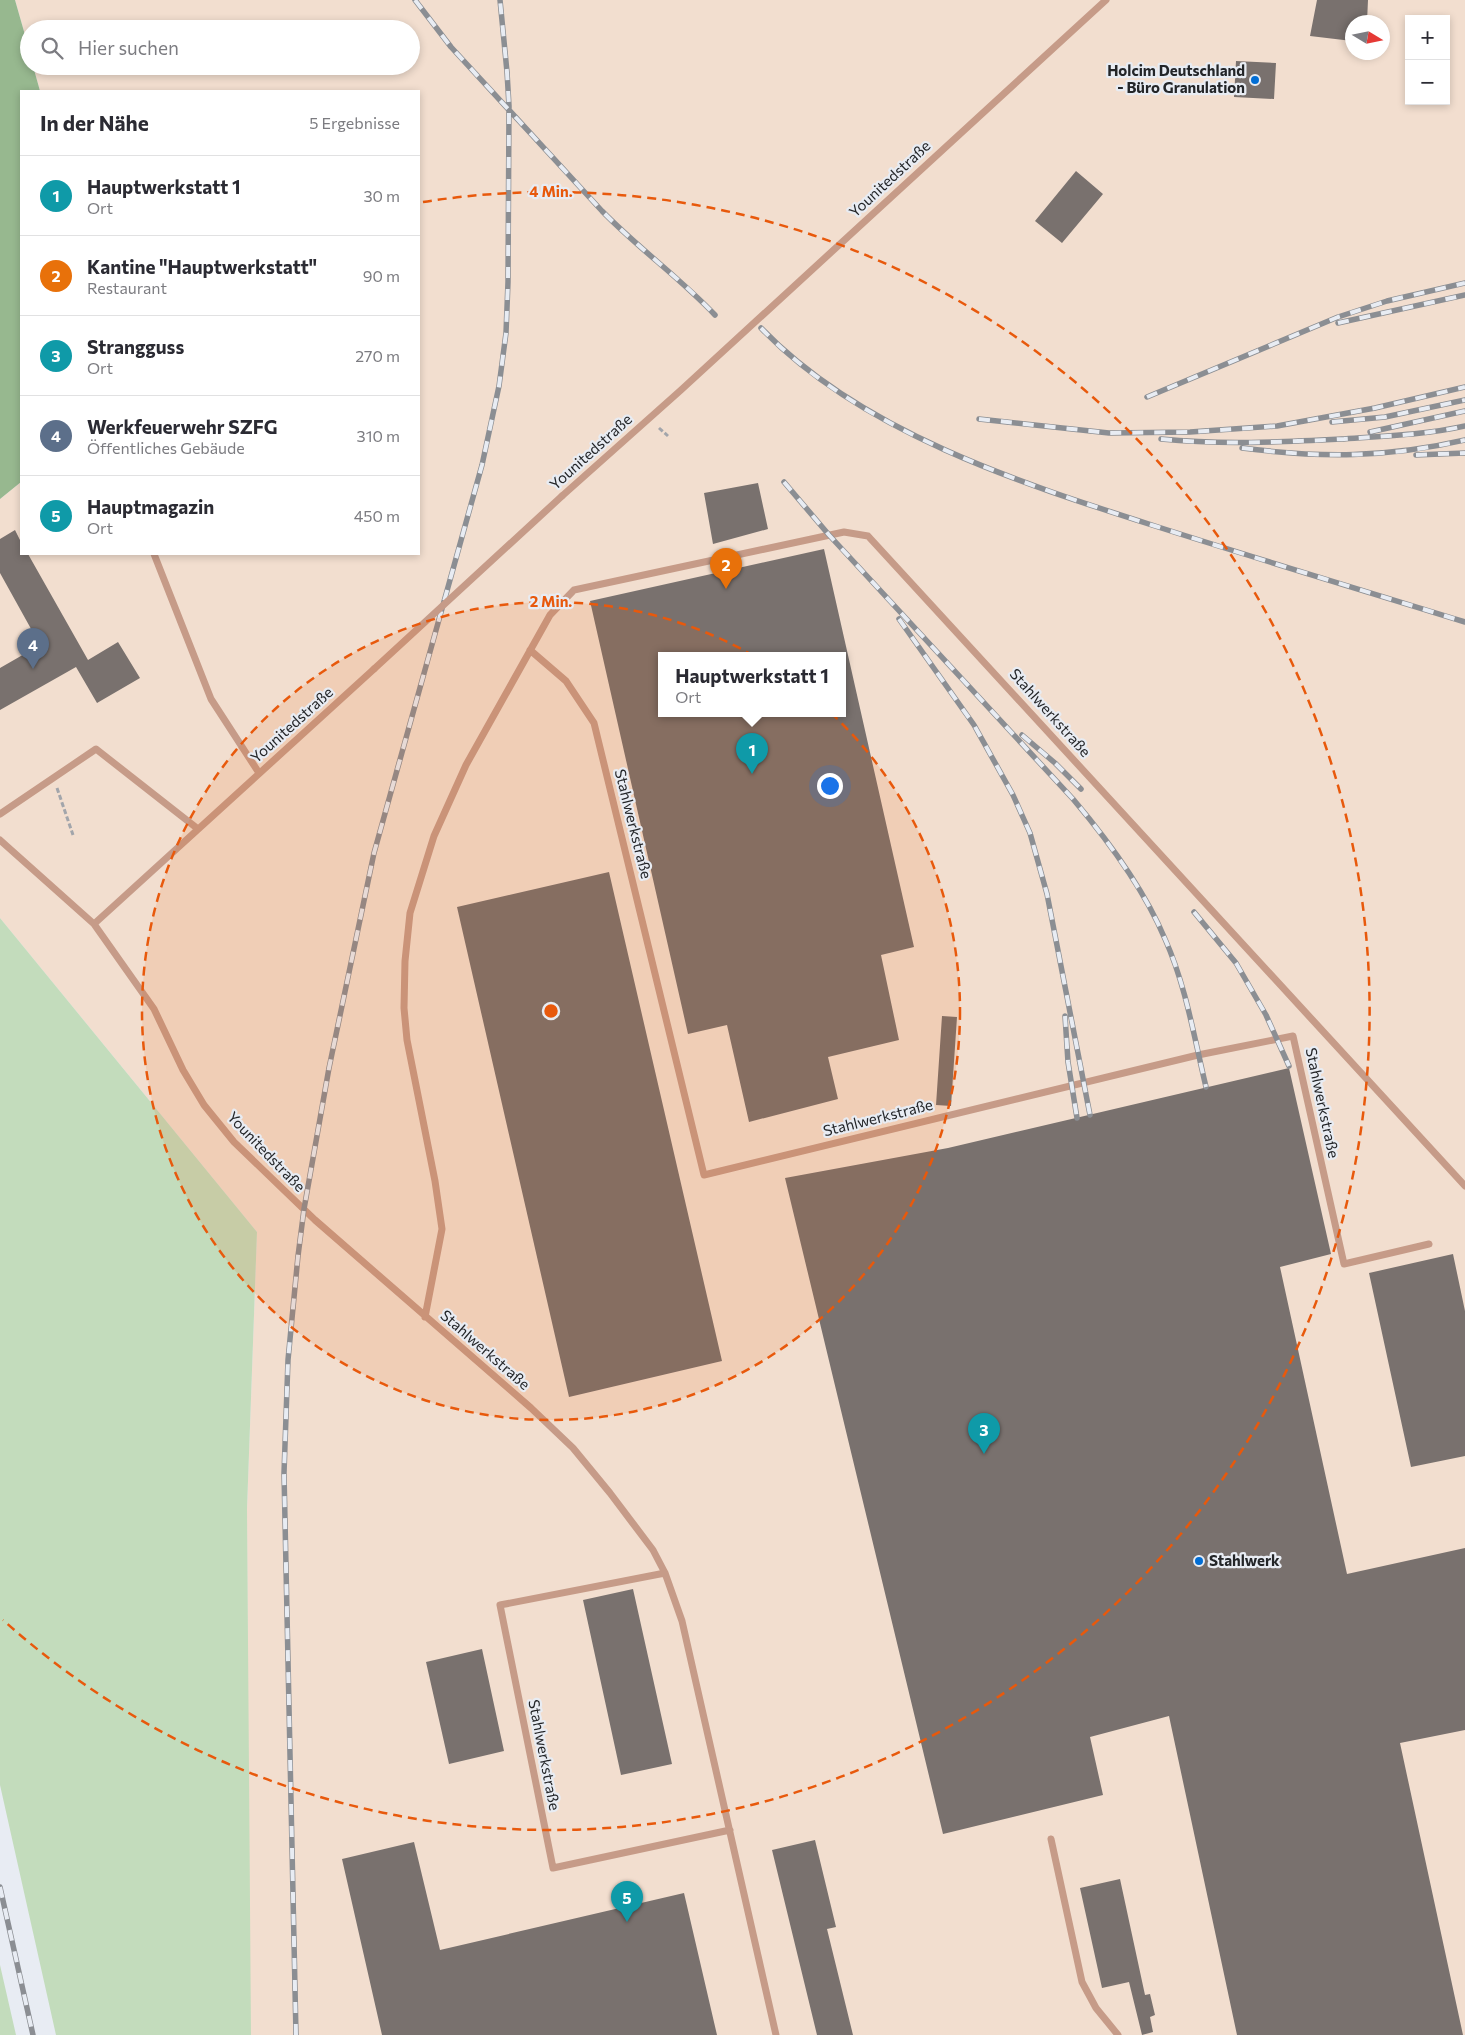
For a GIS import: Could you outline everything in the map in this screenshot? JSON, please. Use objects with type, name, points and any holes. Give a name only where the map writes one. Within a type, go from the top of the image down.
[{"type":"lane","name":"Younitedstraße","points":[[94,924],[1106,0]]},
{"type":"lane","name":"Stahlwerkstraße","points":[[776,2035],[682,1622],[665,1573],[648,1543],[573,1448],[531,1408],[425,1317],[442,1229],[435,1181],[407,1040],[404,1008],[404,961],[410,913],[434,836],[466,765],[550,615],[574,590],[844,532],[868,536],[1465,1186]]},
{"type":"lane","points":[[154,555],[211,699],[258,773]]},
{"type":"lane","name":"Stahlwerkstraße","points":[[530,650],[566,681],[594,723],[704,1174],[1189,1057],[1294,1036],[1344,1264],[1429,1244]]},
{"type":"lane","points":[[0,814],[96,749],[198,829]]},
{"type":"lane","name":"Younitedstraße","points":[[0,840],[94,924],[154,1009],[183,1070],[204,1105],[234,1142],[315,1220],[425,1317]]},
{"type":"lane","name":"Stahlwerkstraße","points":[[665,1573],[500,1605],[553,1868],[730,1830]]},
{"type":"lane","points":[[1051,1839],[1082,1982],[1096,2008],[1118,2035]]},
{"type":"path","points":[[659,428],[668,436]]},
{"type":"path","points":[[54,778],[73,835]]},
{"type":"shaded area","points":[[15,0],[1465,0],[1465,2035],[249,2035],[247,1509],[257,1232],[0,918],[0,499],[20,483],[20,555],[420,555],[420,90],[40,90],[36,75],[420,75],[420,20],[21,20]]},
{"type":"green space","points":[[0,0],[15,0],[21,20],[20,75],[36,75],[40,90],[20,90],[20,483],[0,499]]},
{"type":"green space","points":[[0,918],[257,1232],[247,1509],[251,2035],[56,2035],[0,1785]]},
{"type":"green space","points":[[0,1965],[16,2035],[0,2035]]},
{"type":"building","points":[[1317,0],[1368,0],[1367,15],[1345,15],[1345,40],[1310,36]]},
{"type":"building","name":"Holcim Deutschland - Büro Granulation","points":[[1236,61],[1276,63],[1274,99],[1234,97]]},
{"type":"building","points":[[1076,171],[1103,194],[1062,243],[1035,221]]},
{"type":"building","points":[[758,483],[768,529],[713,544],[704,493]]},
{"type":"building","points":[[15,530],[20,540],[20,555],[29,555],[88,660],[118,642],[140,678],[97,703],[76,667],[0,710],[0,668],[40,645],[0,573],[0,539]]},
{"type":"building","points":[[824,549],[914,947],[881,955],[899,1040],[828,1057],[838,1099],[749,1122],[727,1025],[688,1034],[590,601]]},
{"type":"building","points":[[609,872],[722,1361],[569,1397],[457,907]]},
{"type":"building","points":[[942,1016],[957,1017],[951,1106],[936,1105]]},
{"type":"building","name":"Stahlwerk","points":[[1289,1068],[1331,1254],[1280,1267],[1347,1574],[1465,1548],[1465,1730],[1400,1743],[1463,2035],[1237,2035],[1169,1716],[1090,1737],[1103,1795],[943,1834],[785,1178],[948,1148]]},
{"type":"building","points":[[1453,1254],[1465,1311],[1465,1456],[1411,1467],[1369,1273]]},
{"type":"building","points":[[633,1589],[672,1764],[621,1775],[583,1600]]},
{"type":"building","points":[[482,1649],[504,1751],[449,1764],[426,1662]]},
{"type":"building","points":[[815,1840],[836,1927],[827,1929],[853,2035],[817,2035],[772,1850]]},
{"type":"building","points":[[414,1842],[440,1950],[684,1893],[717,2035],[382,2035],[342,1859]]},
{"type":"building","points":[[1120,1879],[1145,1995],[1150,1994],[1155,2015],[1150,2017],[1153,2032],[1142,2035],[1129,1982],[1102,1988],[1080,1888]]},
{"type":"railway","points":[[415,0],[451,47],[602,211],[688,288],[715,315]]},
{"type":"railway","points":[[296,2035],[284,1473],[288,1360],[298,1256],[304,1209],[329,1068],[374,853],[482,465],[499,386],[506,333],[508,282],[509,106],[500,0]]},
{"type":"railway","points":[[1147,397],[1338,317],[1387,301],[1465,283]]},
{"type":"railway","points":[[1338,323],[1465,295]]},
{"type":"railway","points":[[761,328],[801,365],[846,397],[894,425],[945,450],[997,472],[1155,526],[1465,622]]},
{"type":"railway","points":[[979,419],[1109,433],[1190,432],[1277,426],[1375,408],[1465,387]]},
{"type":"railway","points":[[1332,422],[1385,417],[1465,400]]},
{"type":"railway","points":[[1370,432],[1465,411]]},
{"type":"railway","points":[[1161,439],[1229,442],[1298,441],[1404,435],[1465,426]]},
{"type":"railway","points":[[1242,448],[1326,455],[1354,454],[1408,450],[1465,440]]},
{"type":"railway","points":[[1416,455],[1465,453]]},
{"type":"railway","points":[[784,482],[829,535],[1073,799],[1124,866],[1157,921],[1179,975],[1206,1087]]},
{"type":"railway","points":[[899,619],[974,725],[1013,795],[1030,833],[1047,894],[1090,1115]]},
{"type":"railway","points":[[1022,735],[1055,763],[1081,789]]},
{"type":"railway","points":[[1194,912],[1236,963],[1266,1015],[1289,1066]]},
{"type":"railway","points":[[1065,1016],[1068,1062],[1077,1118]]},
{"type":"railway","points":[[0,1887],[33,2035]]},
{"type":"place","name":"Holcim Deutschland - Büro Granulation","points":[[1255,80]]},
{"type":"place","name":"Kantine \"Hauptwerkstatt\"","points":[[726,589]]},
{"type":"place","name":"Werkfeuerwehr SZFG","points":[[33,669]]},
{"type":"place","name":"Hauptwerkstatt 1","points":[[752,774]]},
{"type":"place","name":"Strangguss","points":[[984,1454]]},
{"type":"place","name":"Stahlwerk","points":[[1199,1561]]},
{"type":"place","name":"Hauptmagazin","points":[[627,1922]]}]
